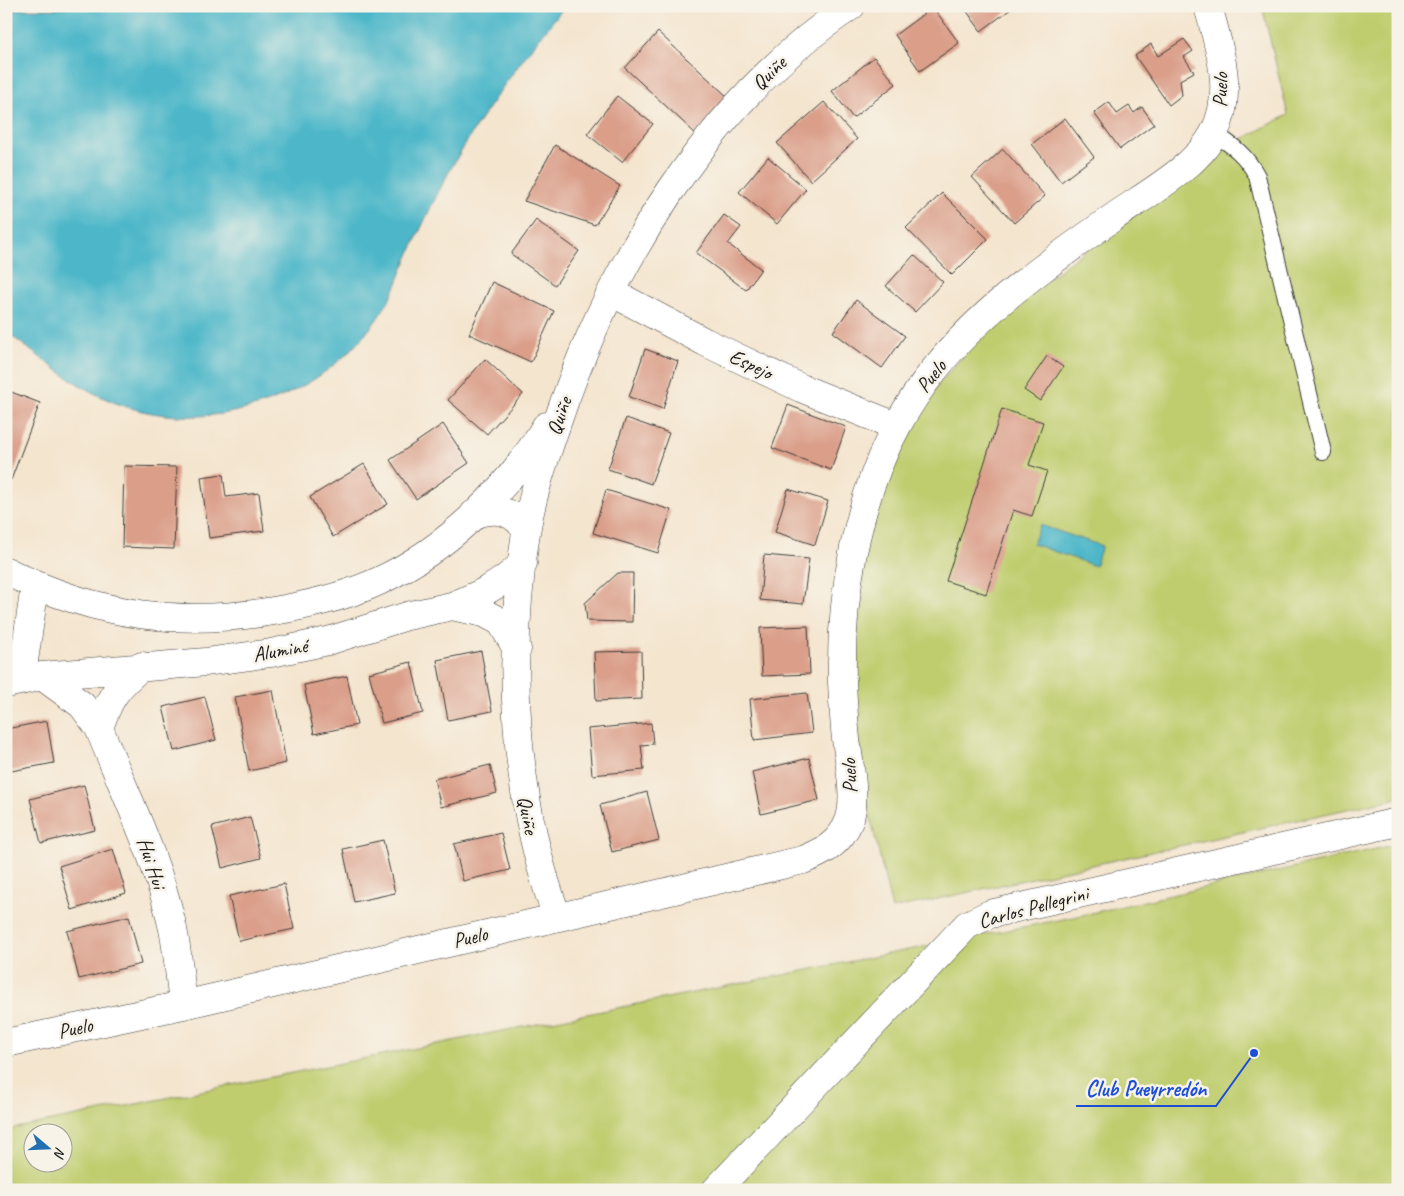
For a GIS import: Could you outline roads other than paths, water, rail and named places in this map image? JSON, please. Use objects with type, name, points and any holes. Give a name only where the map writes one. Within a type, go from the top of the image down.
[{"type":"street","name":"Quiñe","points":[[557,917],[537,856],[523,788],[518,727],[518,601],[526,530],[540,470],[568,390],[611,292],[661,206],[736,105],[777,63],[826,23],[851,6]]},
{"type":"street","name":"Puelo","points":[[6,1043],[183,1005],[803,860],[825,852],[840,837],[850,820],[851,770],[846,737],[842,682],[843,626],[850,566],[866,506],[883,456],[896,426],[939,364],[994,305],[1041,269],[1172,176],[1198,154],[1214,133],[1222,111],[1225,84],[1208,6]]},
{"type":"street","name":"Espejo","points":[[611,292],[705,342],[801,388],[896,426]]},
{"type":"street","points":[[6,572],[35,586],[92,606],[148,617],[194,619],[260,614],[328,601],[378,582],[433,548],[474,514],[506,483],[522,462],[568,390]]},
{"type":"street","points":[[474,514],[494,509],[509,514],[520,522],[526,530]]},
{"type":"street","points":[[452,606],[488,591],[510,576],[523,563]]},
{"type":"street","points":[[23,680],[35,586]]},
{"type":"street","name":"Aluminé","points":[[23,680],[142,666],[206,662],[271,653],[328,641],[407,616],[452,606],[484,613],[501,622],[517,649]]},
{"type":"street","points":[[99,728],[106,706],[118,686],[142,666]]},
{"type":"street","name":"Hui Hui","points":[[23,680],[82,705],[99,728],[156,869],[173,927],[183,1005]]},
{"type":"street","name":"Carlos Pellegrini","points":[[716,1190],[967,925],[990,914],[1398,822]]},
{"type":"lane","points":[[1214,133],[1240,150],[1249,160],[1257,176],[1324,452]]},
{"type":"water","points":[[82,6],[565,6],[503,86],[475,128],[432,205],[392,295],[363,337],[335,364],[302,386],[267,403],[229,413],[190,416],[151,413],[113,402],[84,388],[6,332],[6,9],[54,9]]},
{"type":"water","points":[[1040,525],[1102,546],[1095,566],[1033,544]]},
{"type":"place","name":"Club Pueyrredón","points":[[1254,1053]]}]
